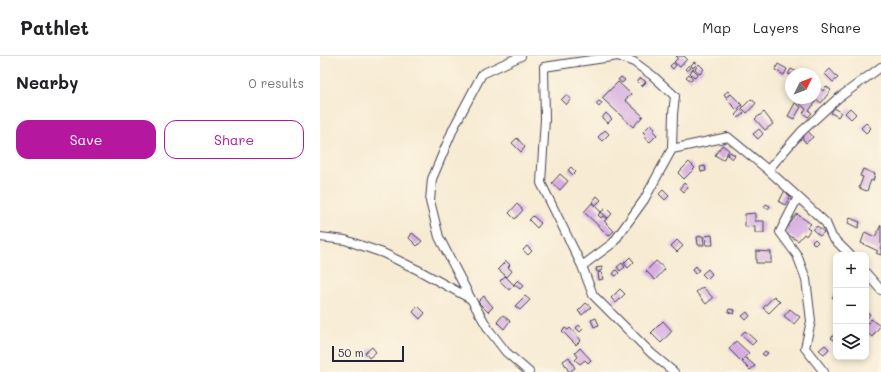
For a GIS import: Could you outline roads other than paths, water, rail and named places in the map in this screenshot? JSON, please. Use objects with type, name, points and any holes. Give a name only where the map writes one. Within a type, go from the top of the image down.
[{"type":"street","points":[[521,56],[482,74],[454,127],[432,179],[430,201],[439,236],[471,299],[489,330],[506,352],[529,372]]},
{"type":"street","points":[[582,266],[613,243],[644,200],[672,149],[675,96],[653,76],[634,62],[618,56],[544,67],[545,119],[541,183],[582,266],[593,295],[651,353],[674,372]]},
{"type":"street","points":[[768,170],[801,132],[837,99],[881,66]]},
{"type":"street","points":[[672,149],[728,137],[768,170],[826,223],[832,237],[847,252]]},
{"type":"street","points":[[798,197],[780,232],[797,255],[806,279],[811,321],[805,348],[824,372]]},
{"type":"street","points":[[320,237],[345,240],[383,253],[471,299]]},
{"type":"street","points":[[869,276],[881,290]]}]
